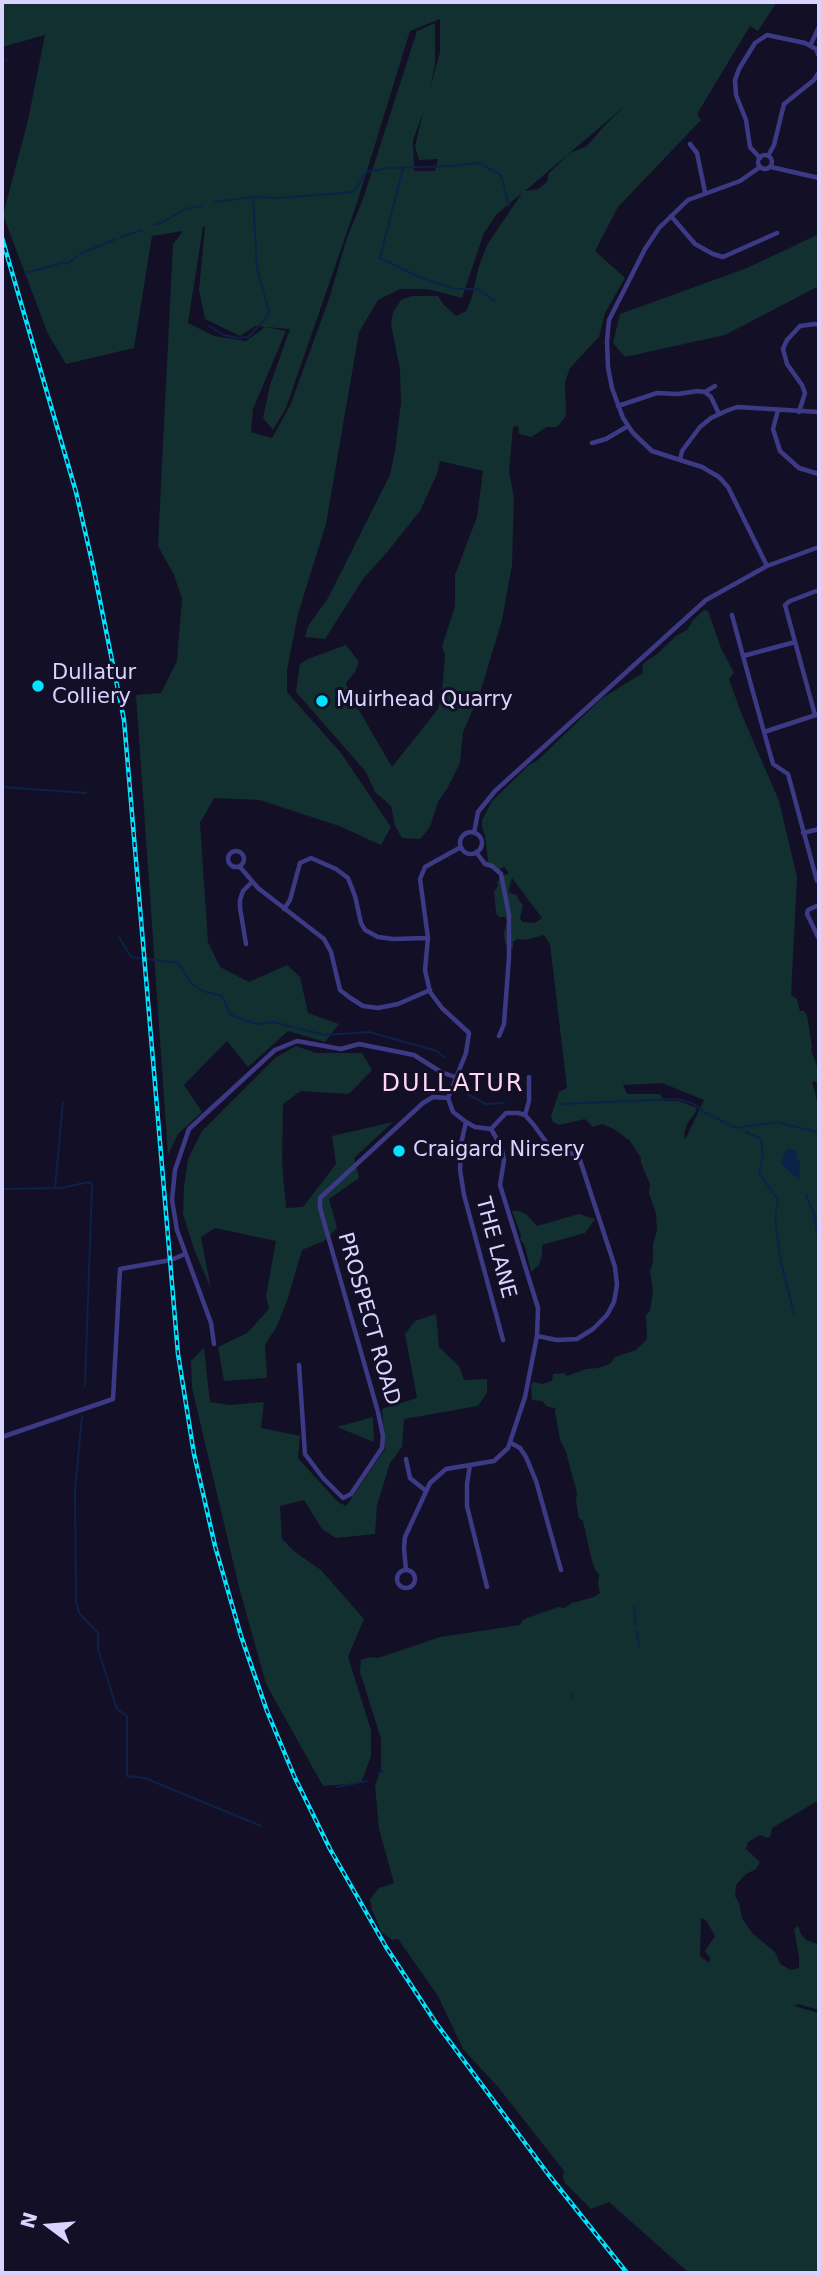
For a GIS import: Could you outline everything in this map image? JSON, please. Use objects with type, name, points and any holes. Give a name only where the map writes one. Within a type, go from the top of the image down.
[{"type":"street","points":[[810,46],[819,27]]},
{"type":"street","points":[[760,158],[750,147],[746,121],[736,95],[735,80],[739,69],[755,43],[767,35],[805,43],[818,52],[819,56]]},
{"type":"street","points":[[760,158],[768,156],[774,145],[784,104],[814,80],[819,72]]},
{"type":"street","points":[[690,144],[697,153],[705,192]]},
{"type":"street","points":[[768,156],[772,160],[771,167]]},
{"type":"street","points":[[760,158],[760,167],[766,170],[771,167],[819,177]]},
{"type":"street","points":[[760,167],[740,181],[688,200],[659,228],[645,249],[609,320],[608,366],[618,406],[633,433],[652,451],[702,467],[719,477],[728,487],[767,566]]},
{"type":"street","points":[[671,216],[695,244],[723,257],[777,233]]},
{"type":"street","points":[[799,412],[805,393],[788,364],[783,349],[787,340],[800,326],[819,325]]},
{"type":"street","points":[[618,406],[657,393],[705,392],[715,386]]},
{"type":"street","points":[[705,392],[711,397],[719,414]]},
{"type":"street","points":[[680,460],[682,451],[700,427],[719,414],[737,407],[819,412]]},
{"type":"street","points":[[778,410],[774,429],[780,451],[799,468],[819,474]]},
{"type":"street","points":[[592,443],[606,439],[628,426]]},
{"type":"street","points":[[599,441],[602,450]]},
{"type":"street","points":[[474,833],[478,812],[505,782],[706,600],[767,566],[819,547]]},
{"type":"street","points":[[764,732],[817,715],[785,605],[819,590]]},
{"type":"street","points":[[732,615],[773,764],[788,774],[817,881]]},
{"type":"street","points":[[743,656],[795,642]]},
{"type":"street","points":[[803,833],[819,829]]},
{"type":"street","points":[[461,848],[461,838],[474,833]]},
{"type":"street","points":[[461,848],[467,853],[476,852],[481,841],[474,833]]},
{"type":"street","points":[[461,848],[425,867],[420,879],[428,938],[425,970],[430,990],[442,1008],[469,1033],[466,1053],[448,1098],[453,1112],[475,1127],[491,1129]]},
{"type":"street","points":[[476,852],[485,864],[501,874],[509,915],[504,1024],[499,1036]]},
{"type":"street","points":[[285,909],[290,900],[299,863],[311,858],[336,869],[348,878],[365,930],[378,937],[393,939],[428,938]]},
{"type":"street","points":[[240,866],[251,883],[324,939],[331,953],[341,990],[363,1006],[378,1008],[398,1004],[430,990]]},
{"type":"street","points":[[246,944],[240,900],[243,891],[251,883]]},
{"type":"street","points":[[819,905],[808,910],[807,914],[819,939]]},
{"type":"street","points":[[244,932],[252,930]]},
{"type":"street","points":[[214,1344],[211,1323],[177,1230],[172,1200],[175,1170],[190,1129],[275,1050],[297,1041],[341,1049],[359,1044],[414,1055],[441,1072],[455,1077]]},
{"type":"street","points":[[525,1115],[529,1101],[529,1077]]},
{"type":"street","name":"PROSPECT ROAD","points":[[299,1365],[305,1454],[343,1498],[351,1494],[382,1448],[383,1436],[320,1208],[320,1198],[423,1103],[433,1097],[448,1098]]},
{"type":"street","points":[[491,1129],[506,1113],[525,1115],[549,1146],[573,1154],[580,1160],[615,1267],[617,1285],[614,1302],[607,1315],[593,1329],[577,1339],[556,1340],[537,1336]]},
{"type":"street","name":"THE LANE","points":[[466,1122],[461,1144],[460,1170],[464,1195],[503,1340]]},
{"type":"street","points":[[406,1570],[405,1537],[430,1483],[446,1469],[494,1461],[511,1443],[525,1397],[537,1336],[538,1308],[499,1185],[504,1160],[501,1146],[491,1129]]},
{"type":"street","points":[[2,1437],[113,1399],[120,1269],[171,1260],[185,1254]]},
{"type":"street","points":[[511,1443],[520,1448],[526,1457],[536,1481],[561,1570]]},
{"type":"street","points":[[406,1459],[410,1478],[426,1491]]},
{"type":"street","points":[[470,1465],[467,1506],[487,1587]]},
{"type":"green space","points":[[2,2],[777,2],[758,31],[750,26],[697,114],[701,120],[618,207],[595,251],[625,278],[605,313],[599,337],[570,368],[565,382],[566,416],[557,427],[547,427],[531,437],[519,434],[518,426],[513,427],[509,471],[514,498],[512,565],[502,620],[479,696],[463,732],[460,763],[438,802],[430,827],[420,839],[402,838],[395,826],[391,806],[375,792],[366,772],[296,692],[300,664],[346,645],[359,662],[346,683],[349,693],[392,767],[438,709],[445,655],[442,647],[455,606],[455,575],[477,517],[483,471],[440,461],[420,511],[363,579],[325,639],[305,637],[308,626],[328,598],[390,475],[401,403],[400,369],[391,325],[393,312],[401,300],[412,296],[438,296],[456,316],[466,311],[487,245],[522,193],[497,214],[484,233],[462,298],[427,289],[400,289],[378,300],[359,332],[326,524],[298,614],[287,670],[287,692],[341,753],[391,827],[381,845],[339,826],[260,800],[214,798],[200,823],[208,942],[220,967],[249,982],[287,965],[300,977],[308,1013],[339,1024],[325,1042],[288,1031],[248,1067],[227,1041],[184,1085],[202,1112],[178,1134],[168,1155],[136,695],[161,693],[177,661],[182,599],[174,575],[158,546],[173,244],[183,231],[152,236],[134,348],[66,364],[48,334],[3,215],[28,120],[45,35],[2,47]],"holes":[[[440,19],[440,52],[430,89],[435,64],[435,23],[417,31],[329,299],[290,406],[272,438],[251,432],[253,409],[286,331],[265,327],[290,329],[270,385],[263,418],[273,430],[286,408],[357,203],[410,31]],[[626,105],[587,146],[570,153],[549,173],[547,182],[538,189],[525,191]],[[423,113],[415,147],[419,160],[438,159],[435,171],[414,171],[413,140]],[[203,227],[199,290],[205,319],[240,336],[255,326],[265,327],[246,341],[214,336],[188,323]]]},
{"type":"green space","points":[[819,234],[819,286],[725,335],[625,357],[613,343],[620,314],[747,268]]},
{"type":"green space","points":[[704,610],[708,611],[721,648],[734,673],[729,679],[742,715],[779,801],[797,877],[791,995],[797,999],[800,1011],[807,1015],[811,1050],[819,1072],[819,1083],[812,1081],[819,1109],[819,1800],[772,1828],[768,1838],[760,1835],[748,1842],[746,1849],[760,1862],[756,1869],[746,1874],[736,1885],[735,1896],[742,1918],[752,1933],[775,1952],[780,1964],[791,1970],[799,1968],[794,1929],[798,1926],[806,1940],[817,1944],[819,1952],[819,2010],[798,2004],[794,2006],[819,2013],[819,2273],[689,2273],[609,2202],[591,2209],[565,2183],[564,2171],[498,2087],[463,2049],[438,1996],[398,1939],[392,1940],[382,1933],[370,1899],[379,1888],[394,1883],[379,1829],[375,1785],[381,1770],[381,1739],[360,1672],[361,1660],[378,1658],[440,1637],[520,1625],[530,1617],[558,1607],[564,1608],[600,1593],[599,1574],[591,1557],[583,1521],[579,1518],[577,1493],[560,1440],[556,1408],[548,1407],[542,1401],[532,1400],[531,1385],[533,1382],[542,1384],[552,1381],[553,1374],[564,1373],[567,1376],[610,1364],[615,1357],[636,1350],[647,1339],[646,1315],[650,1311],[653,1291],[650,1271],[657,1231],[656,1213],[641,1158],[630,1141],[602,1124],[593,1127],[585,1119],[559,1125],[553,1122],[551,1116],[559,1092],[567,1088],[550,944],[544,935],[526,940],[517,939],[511,949],[505,943],[507,922],[505,917],[499,917],[496,913],[494,891],[500,877],[509,873],[504,867],[494,870],[486,866],[488,860],[482,820],[492,801],[529,765],[538,760],[602,698],[643,673],[642,666],[645,662],[687,630]],"holes":[[[512,878],[542,918],[535,923],[522,922],[520,918],[523,906],[516,895],[508,892]],[[662,1083],[704,1100],[685,1140],[687,1124],[697,1110],[695,1107],[678,1101],[665,1101],[660,1094],[627,1094],[623,1085]],[[701,1918],[706,1920],[715,1936],[705,1951],[710,1958],[709,1963],[700,1956]]]},
{"type":"green space","points":[[296,1046],[316,1053],[362,1053],[372,1070],[349,1094],[301,1091],[283,1104],[282,1162],[286,1208],[303,1207],[336,1164],[332,1136],[393,1122],[354,1158],[359,1178],[329,1199],[337,1228],[324,1241],[302,1250],[287,1301],[277,1326],[265,1345],[267,1378],[224,1381],[218,1347],[247,1333],[269,1309],[266,1296],[276,1241],[215,1228],[201,1237],[211,1289],[183,1214],[188,1159],[202,1131],[275,1058]]},
{"type":"green space","points":[[512,1211],[526,1214],[537,1226],[579,1214],[595,1219],[585,1233],[542,1245],[539,1265],[531,1272]]},
{"type":"green space","points":[[436,1314],[439,1347],[459,1366],[464,1380],[487,1379],[487,1393],[478,1406],[404,1419],[402,1447],[390,1463],[377,1505],[375,1534],[336,1538],[322,1529],[304,1500],[280,1506],[282,1539],[321,1570],[364,1619],[348,1657],[371,1730],[371,1756],[361,1783],[323,1786],[266,1684],[239,1587],[192,1388],[191,1361],[204,1348],[210,1402],[229,1405],[264,1402],[261,1428],[300,1436],[298,1458],[338,1502],[346,1506],[385,1449],[382,1409],[417,1398],[405,1334],[415,1321]]},
{"type":"green space","points":[[373,1417],[374,1442],[337,1427]]},
{"type":"water","points":[[789,1148],[797,1152],[797,1158],[800,1160],[799,1180],[781,1164]]},
{"type":"waterway","points":[[2,62],[7,59]]},
{"type":"waterway","points":[[215,202],[253,197],[279,198],[354,192],[367,172],[389,168],[479,163],[501,175],[509,206]]},
{"type":"waterway","points":[[403,168],[380,258],[419,277],[455,289],[477,289],[496,302]]},
{"type":"waterway","points":[[209,326],[224,335],[248,337],[269,312],[257,268],[253,197]]},
{"type":"waterway","points":[[153,225],[186,209],[201,206]]},
{"type":"waterway","points":[[121,237],[142,230]]},
{"type":"waterway","points":[[80,254],[116,239]]},
{"type":"waterway","points":[[25,273],[61,262],[67,264],[77,256]]},
{"type":"waterway","points":[[2,787],[86,793]]},
{"type":"waterway","points":[[119,937],[131,957],[178,963],[191,983],[203,991],[222,996],[231,1015],[256,1024],[273,1022],[325,1035],[369,1032],[437,1051],[444,1057]]},
{"type":"waterway","points":[[467,1094],[486,1104],[504,1103]]},
{"type":"waterway","points":[[560,1104],[677,1099],[692,1103],[736,1128],[778,1122],[819,1133]]},
{"type":"waterway","points":[[55,1188],[63,1102]]},
{"type":"waterway","points":[[746,1132],[761,1139],[763,1156],[759,1172],[778,1200],[775,1219],[781,1262],[794,1314]]},
{"type":"waterway","points":[[2,1189],[61,1188],[89,1182],[92,1185],[85,1385]]},
{"type":"waterway","points":[[806,1195],[814,1214],[819,1244]]},
{"type":"waterway","points":[[82,1416],[75,1490],[76,1601],[79,1613],[98,1633],[98,1649],[117,1709],[127,1716],[127,1776],[145,1778],[261,1826]]},
{"type":"waterway","points":[[634,1607],[636,1624]]},
{"type":"waterway","points":[[637,1631],[639,1646]]},
{"type":"waterway","points":[[378,1774],[384,1771]]},
{"type":"waterway","points":[[337,1787],[367,1781]]},
{"type":"railway","points":[[2,238],[76,492],[124,720],[178,1354],[194,1454],[215,1546],[241,1636],[267,1711],[295,1778],[330,1849],[386,1947],[436,2023],[548,2174],[627,2273]]},
{"type":"place","name":"Dullatur Colliery","points":[[38,686]]},
{"type":"place","name":"Muirhead Quarry","points":[[322,701]]},
{"type":"place","name":"Craigard Nirsery","points":[[399,1151]]},
{"type":"district","name":"DULLATUR","points":[[453,1085]]}]
